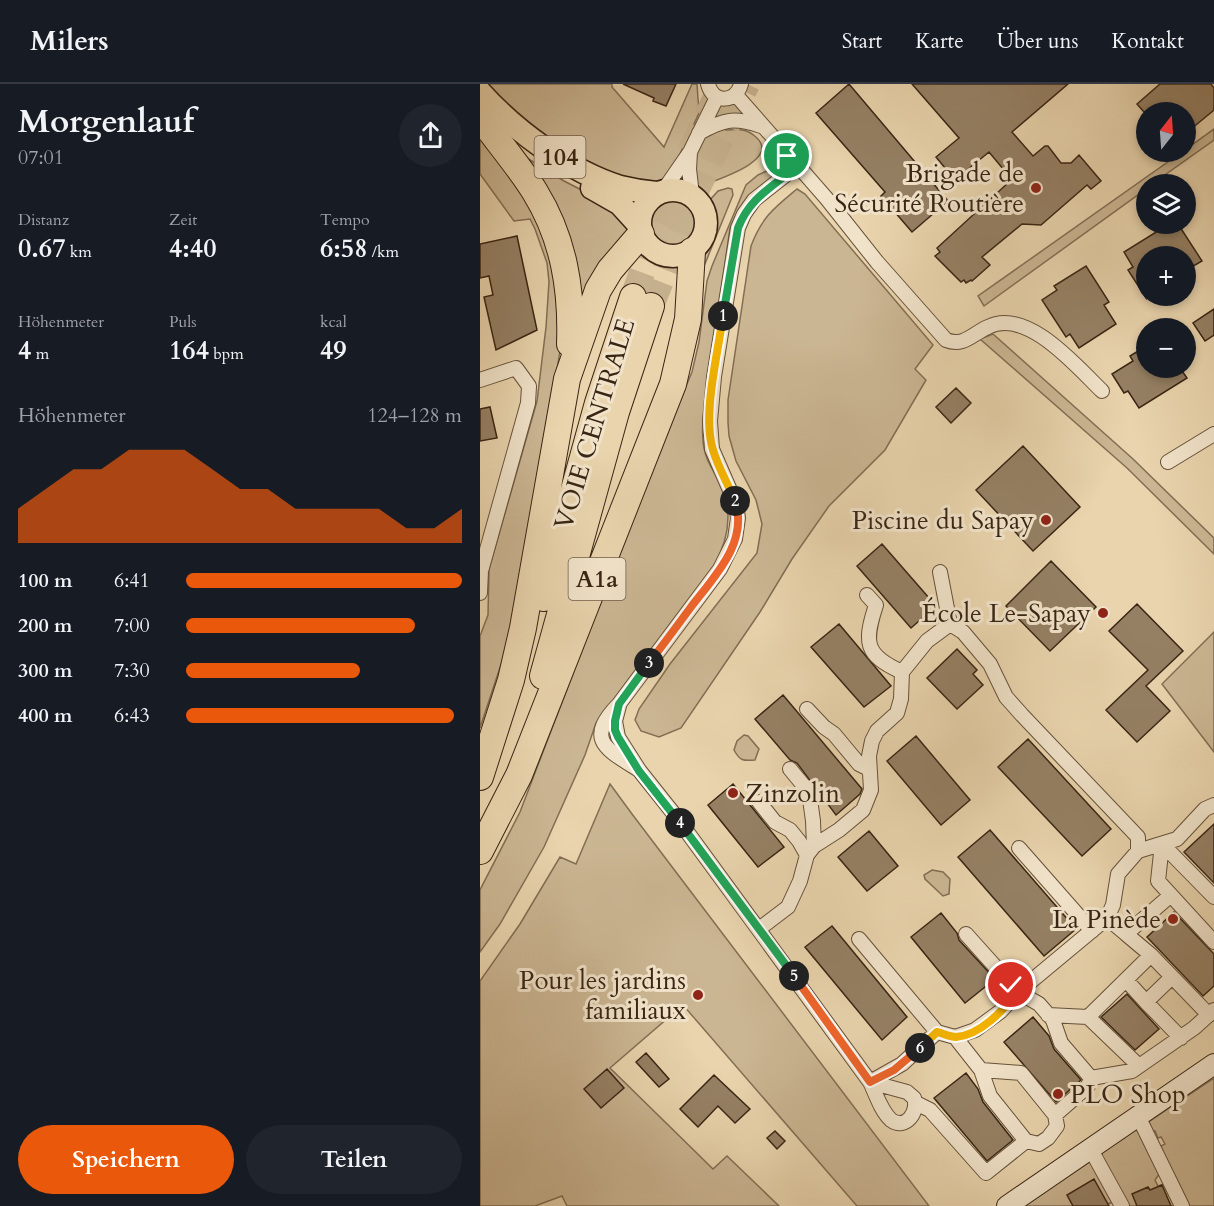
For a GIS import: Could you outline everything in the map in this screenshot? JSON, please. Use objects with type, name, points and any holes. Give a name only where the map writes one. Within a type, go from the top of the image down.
[{"type":"highway","name":"A1a","points":[[480,117],[536,193],[548,216],[561,248],[571,308],[567,379],[523,628],[511,680],[480,777]]},
{"type":"highway","name":"A1a","points":[[567,379],[598,290],[610,270],[641,230]]},
{"type":"highway","name":"A1a","points":[[480,851],[519,775],[673,384],[688,319],[692,250]]},
{"type":"highway","name":"VOIE CENTRALE","points":[[480,792],[502,736],[524,668],[587,441],[642,301],[616,412],[531,715],[510,772],[480,838]]},
{"type":"main road","name":"104","points":[[480,92],[513,125],[551,152],[612,184],[660,192]]},
{"type":"main road","name":"104","points":[[480,111],[507,136],[545,163],[620,204],[641,230]]},
{"type":"main road","points":[[681,190],[692,195],[702,206],[707,222],[703,238],[692,250],[681,255],[663,255],[649,245],[641,230],[643,208],[660,192],[681,190]]},
{"type":"street","points":[[708,84],[712,94],[717,98],[727,99],[738,90],[761,126],[827,199],[877,262],[946,340],[955,344],[962,342],[1000,322],[1022,325],[1049,342],[1102,392]]},
{"type":"street","points":[[660,192],[690,152],[717,98]]},
{"type":"street","points":[[699,133],[728,120],[761,126]]},
{"type":"street","points":[[690,152],[692,195]]},
{"type":"street","points":[[797,166],[754,200],[744,214],[734,246],[710,421],[712,449],[736,504],[738,518],[735,539],[720,569],[619,704],[615,730],[639,771],[674,814],[870,1082],[890,1119],[896,1123],[905,1122],[912,1116],[916,1110],[914,1098],[906,1092],[870,1082]]},
{"type":"street","points":[[480,380],[516,368],[528,386],[528,403],[481,571],[480,593]]},
{"type":"street","points":[[1168,462],[1214,434]]},
{"type":"street","points":[[940,572],[950,624],[963,632],[990,664],[1006,697],[1138,837],[1138,851]]},
{"type":"street","points":[[867,594],[876,605],[868,629],[869,642],[874,655],[902,672]]},
{"type":"street","points":[[810,851],[863,810],[871,790],[869,756],[877,731],[897,713],[901,699],[902,672],[927,641],[950,624]]},
{"type":"street","points":[[807,709],[834,734],[860,764],[869,769]]},
{"type":"street","points":[[759,929],[788,906],[800,881],[810,851],[813,821],[809,792],[790,769]]},
{"type":"street","points":[[759,802],[775,822],[790,831],[810,851]]},
{"type":"street","points":[[860,939],[937,1032],[955,1037],[975,1030],[1001,1011],[1018,992],[1107,918],[1113,904],[1118,874],[1138,851],[1177,839],[1205,809],[1214,805]]},
{"type":"street","points":[[1162,844],[1158,881],[1211,933]]},
{"type":"street","points":[[1162,844],[1214,897]]},
{"type":"street","points":[[1018,848],[1092,931]]},
{"type":"street","points":[[1126,934],[1171,895]]},
{"type":"street","points":[[1091,1078],[1132,1071],[1181,1038],[1211,1012],[1151,955],[1107,918]]},
{"type":"street","points":[[966,934],[1018,992],[1039,1005],[1053,1020],[1061,1043],[1091,1078]]},
{"type":"street","points":[[1088,1017],[1151,955]]},
{"type":"street","points":[[1146,1002],[1172,977]]},
{"type":"street","points":[[1126,980],[1181,1038]]},
{"type":"street","points":[[1048,1015],[1088,1017],[1139,1066]]},
{"type":"street","points":[[870,1082],[902,1064],[937,1032]]},
{"type":"street","points":[[955,1037],[981,1070],[990,1096],[1026,1141],[1039,1144],[1048,1138],[1058,1126],[1055,1115],[1021,1073],[981,1070]]},
{"type":"street","points":[[1007,1206],[1214,1064]]},
{"type":"street","points":[[1055,1115],[1088,1086],[1091,1078]]},
{"type":"street","points":[[916,1103],[930,1110],[986,1173],[1026,1141]]},
{"type":"street","points":[[1138,1116],[1182,1206]]},
{"type":"street","points":[[1090,1148],[1122,1206]]},
{"type":"shaded area","points":[[484,84],[612,84],[612,87],[664,147],[692,84],[697,84],[699,113],[673,169],[665,179],[655,183],[621,179],[544,139]]},
{"type":"shaded area","points":[[725,125],[726,130],[750,132],[762,146],[760,154],[753,162],[731,174],[701,186],[697,185],[696,165],[699,149],[708,137]]},
{"type":"shaded area","points":[[1214,129],[1214,140],[1196,153],[1196,142]]},
{"type":"shaded area","points":[[480,137],[529,200],[548,242],[561,296],[560,351],[516,619],[480,728],[480,636],[488,615],[489,569],[537,401],[549,282],[547,263],[530,219],[514,221],[480,174]]},
{"type":"shaded area","points":[[527,158],[564,181],[621,210],[630,229],[583,310]]},
{"type":"shaded area","points":[[1168,162],[1183,162],[1166,174],[1151,174]]},
{"type":"shaded area","points":[[780,165],[783,169],[746,202],[730,228],[703,419],[705,454],[722,487],[728,509],[727,529],[722,548],[714,566],[596,723],[585,755],[544,847],[500,924],[480,952],[480,890],[520,812],[654,462],[692,372],[699,342],[707,281],[712,266],[746,185],[758,175]]},
{"type":"shaded area","points":[[1136,184],[1136,196],[984,306],[978,296]]},
{"type":"shaded area","points":[[732,189],[733,195],[700,276],[702,256],[712,242],[717,228],[715,211],[710,200],[718,191]]},
{"type":"shaded area","points":[[797,189],[805,194],[933,345],[915,369],[926,380],[885,450],[829,506],[681,728],[659,737],[641,731],[635,720],[639,709],[670,664],[757,553],[762,524],[756,500],[736,461],[729,436],[728,400],[751,246],[769,214]]},
{"type":"shaded area","points":[[673,201],[688,208],[695,223],[688,238],[673,245],[658,238],[651,223],[658,208]]},
{"type":"shaded area","points":[[993,334],[1133,459],[1214,538],[1214,554],[1127,468],[980,339]]},
{"type":"shaded area","points":[[1214,632],[1214,752],[1162,684]]},
{"type":"shaded area","points":[[744,735],[748,736],[759,749],[755,760],[742,760],[734,750],[737,741]]},
{"type":"shaded area","points":[[610,784],[929,1206],[857,1206],[683,1005],[610,1068],[713,1169],[727,1156],[779,1206],[567,1206],[562,1196],[535,1206],[480,1206],[480,981],[520,924],[560,857],[576,864]]},
{"type":"shaded area","points":[[932,870],[943,872],[950,879],[949,894],[943,896],[925,879],[924,875]]},
{"type":"shaded area","points":[[1214,1078],[1214,1206],[1188,1206],[1159,1147],[1165,1144],[1161,1137],[1158,1138],[1155,1131],[1151,1131],[1147,1123]]},
{"type":"shaded area","points":[[1139,1128],[1160,1173],[1155,1180],[1158,1186],[1164,1184],[1177,1206],[1128,1206],[1101,1160],[1102,1153]]},
{"type":"shaded area","points":[[1091,1161],[1115,1201],[1108,1204],[1109,1206],[1024,1206]]},
{"type":"building","points":[[623,84],[676,84],[666,106]]},
{"type":"building","points":[[849,84],[948,201],[912,232],[881,196],[885,192],[816,113]]},
{"type":"building","points":[[912,84],[1068,84],[1012,132],[1033,156],[1045,146],[1048,146],[1061,163],[1071,163],[1079,155],[1101,181],[1091,189],[1087,185],[1041,225],[1022,224],[982,257],[990,265],[972,281],[961,282],[935,256],[940,252],[937,248],[1009,182],[1009,176],[989,152],[955,180],[936,157],[959,138]]},
{"type":"building","points":[[1160,84],[1211,84],[1214,88],[1214,110],[1196,125],[1196,102],[1139,102]]},
{"type":"building","points":[[1153,234],[1184,234],[1192,246],[1136,246],[1136,282],[1128,270],[1133,267],[1124,252]]},
{"type":"building","points":[[517,236],[537,330],[496,350],[484,297],[493,295],[489,276],[480,278],[480,244]]},
{"type":"building","points":[[1196,252],[1202,261],[1196,265]]},
{"type":"building","points":[[1086,266],[1109,302],[1104,305],[1116,324],[1079,348],[1070,334],[1066,337],[1042,300],[1057,290],[1054,286]]},
{"type":"building","points":[[1214,309],[1214,335],[1205,341],[1196,328],[1196,321]]},
{"type":"building","points":[[1136,352],[1136,378],[1187,378],[1139,408],[1128,391],[1124,393],[1112,374],[1133,361],[1130,356]]},
{"type":"building","points":[[956,388],[971,403],[951,423],[936,407]]},
{"type":"building","points":[[490,407],[497,438],[480,441],[480,409]]},
{"type":"building","points":[[1023,446],[1080,507],[1033,551],[976,490]]},
{"type":"building","points":[[882,544],[936,606],[911,628],[857,566]]},
{"type":"building","points":[[1051,561],[1096,607],[1050,651],[1006,606]]},
{"type":"building","points":[[1137,604],[1183,651],[1146,686],[1170,711],[1137,742],[1106,710],[1148,670],[1109,631]]},
{"type":"building","points":[[839,624],[891,686],[864,707],[811,647]]},
{"type":"building","points":[[957,649],[977,670],[973,674],[983,685],[957,709],[927,678]]},
{"type":"building","points":[[783,695],[862,789],[860,794],[836,815],[797,763],[790,760],[755,719]]},
{"type":"building","points":[[916,736],[970,800],[941,825],[887,761]]},
{"type":"building","points":[[1028,739],[1111,829],[1082,856],[998,767]]},
{"type":"building","points":[[733,784],[784,847],[758,867],[708,805]]},
{"type":"building","points":[[1214,824],[1214,883],[1184,852]]},
{"type":"building","points":[[990,830],[1076,929],[1044,956],[958,857]]},
{"type":"building","points":[[869,831],[898,866],[867,891],[838,857]]},
{"type":"building","points":[[1174,912],[1214,954],[1214,986],[1203,996],[1147,937]]},
{"type":"building","points":[[941,913],[957,933],[959,940],[995,979],[965,1003],[911,937]]},
{"type":"building","points":[[832,926],[907,1017],[882,1040],[805,947]]},
{"type":"building","points":[[1127,994],[1159,1029],[1135,1050],[1101,1017]]},
{"type":"building","points":[[1033,1017],[1049,1036],[1054,1049],[1081,1080],[1056,1102],[1004,1042]]},
{"type":"building","points":[[646,1053],[669,1079],[659,1087],[636,1062]]},
{"type":"building","points":[[607,1069],[624,1088],[601,1108],[584,1089]]},
{"type":"building","points":[[966,1073],[978,1089],[983,1102],[1013,1140],[987,1161],[934,1098]]},
{"type":"building","points":[[714,1075],[750,1109],[735,1123],[718,1106],[698,1127],[680,1109]]},
{"type":"building","points":[[775,1131],[785,1141],[777,1149],[767,1138]]},
{"type":"building","points":[[1094,1179],[1109,1206],[1073,1206],[1067,1195]]},
{"type":"building","points":[[1162,1185],[1171,1206],[1137,1206],[1132,1194],[1148,1187],[1150,1190]]},
{"type":"tunnel","points":[[633,297],[686,162],[723,84]]},
{"type":"tunnel","points":[[651,306],[697,189],[747,84]]},
{"type":"place","name":"Brigade de Sécurité Routière","points":[[1036,188]]},
{"type":"place","name":"Piscine du Sapay","points":[[1046,520]]},
{"type":"place","name":"École Le-Sapay","points":[[1103,613]]},
{"type":"place","name":"Zinzolin","points":[[733,793]]},
{"type":"place","name":"La Pinède","points":[[1173,919]]},
{"type":"place","name":"Pour les jardins familiaux","points":[[698,995]]},
{"type":"place","name":"PLO Shop","points":[[1058,1094]]},
{"type":"route","points":[[787,156],[797,166],[754,200],[738,228],[711,405],[712,449],[736,504],[738,530],[731,550],[720,569],[619,704],[615,730],[639,771],[754,921],[870,1082],[894,1070],[937,1032],[955,1037],[975,1030],[1001,1011],[1018,992],[1011,985]]}]
